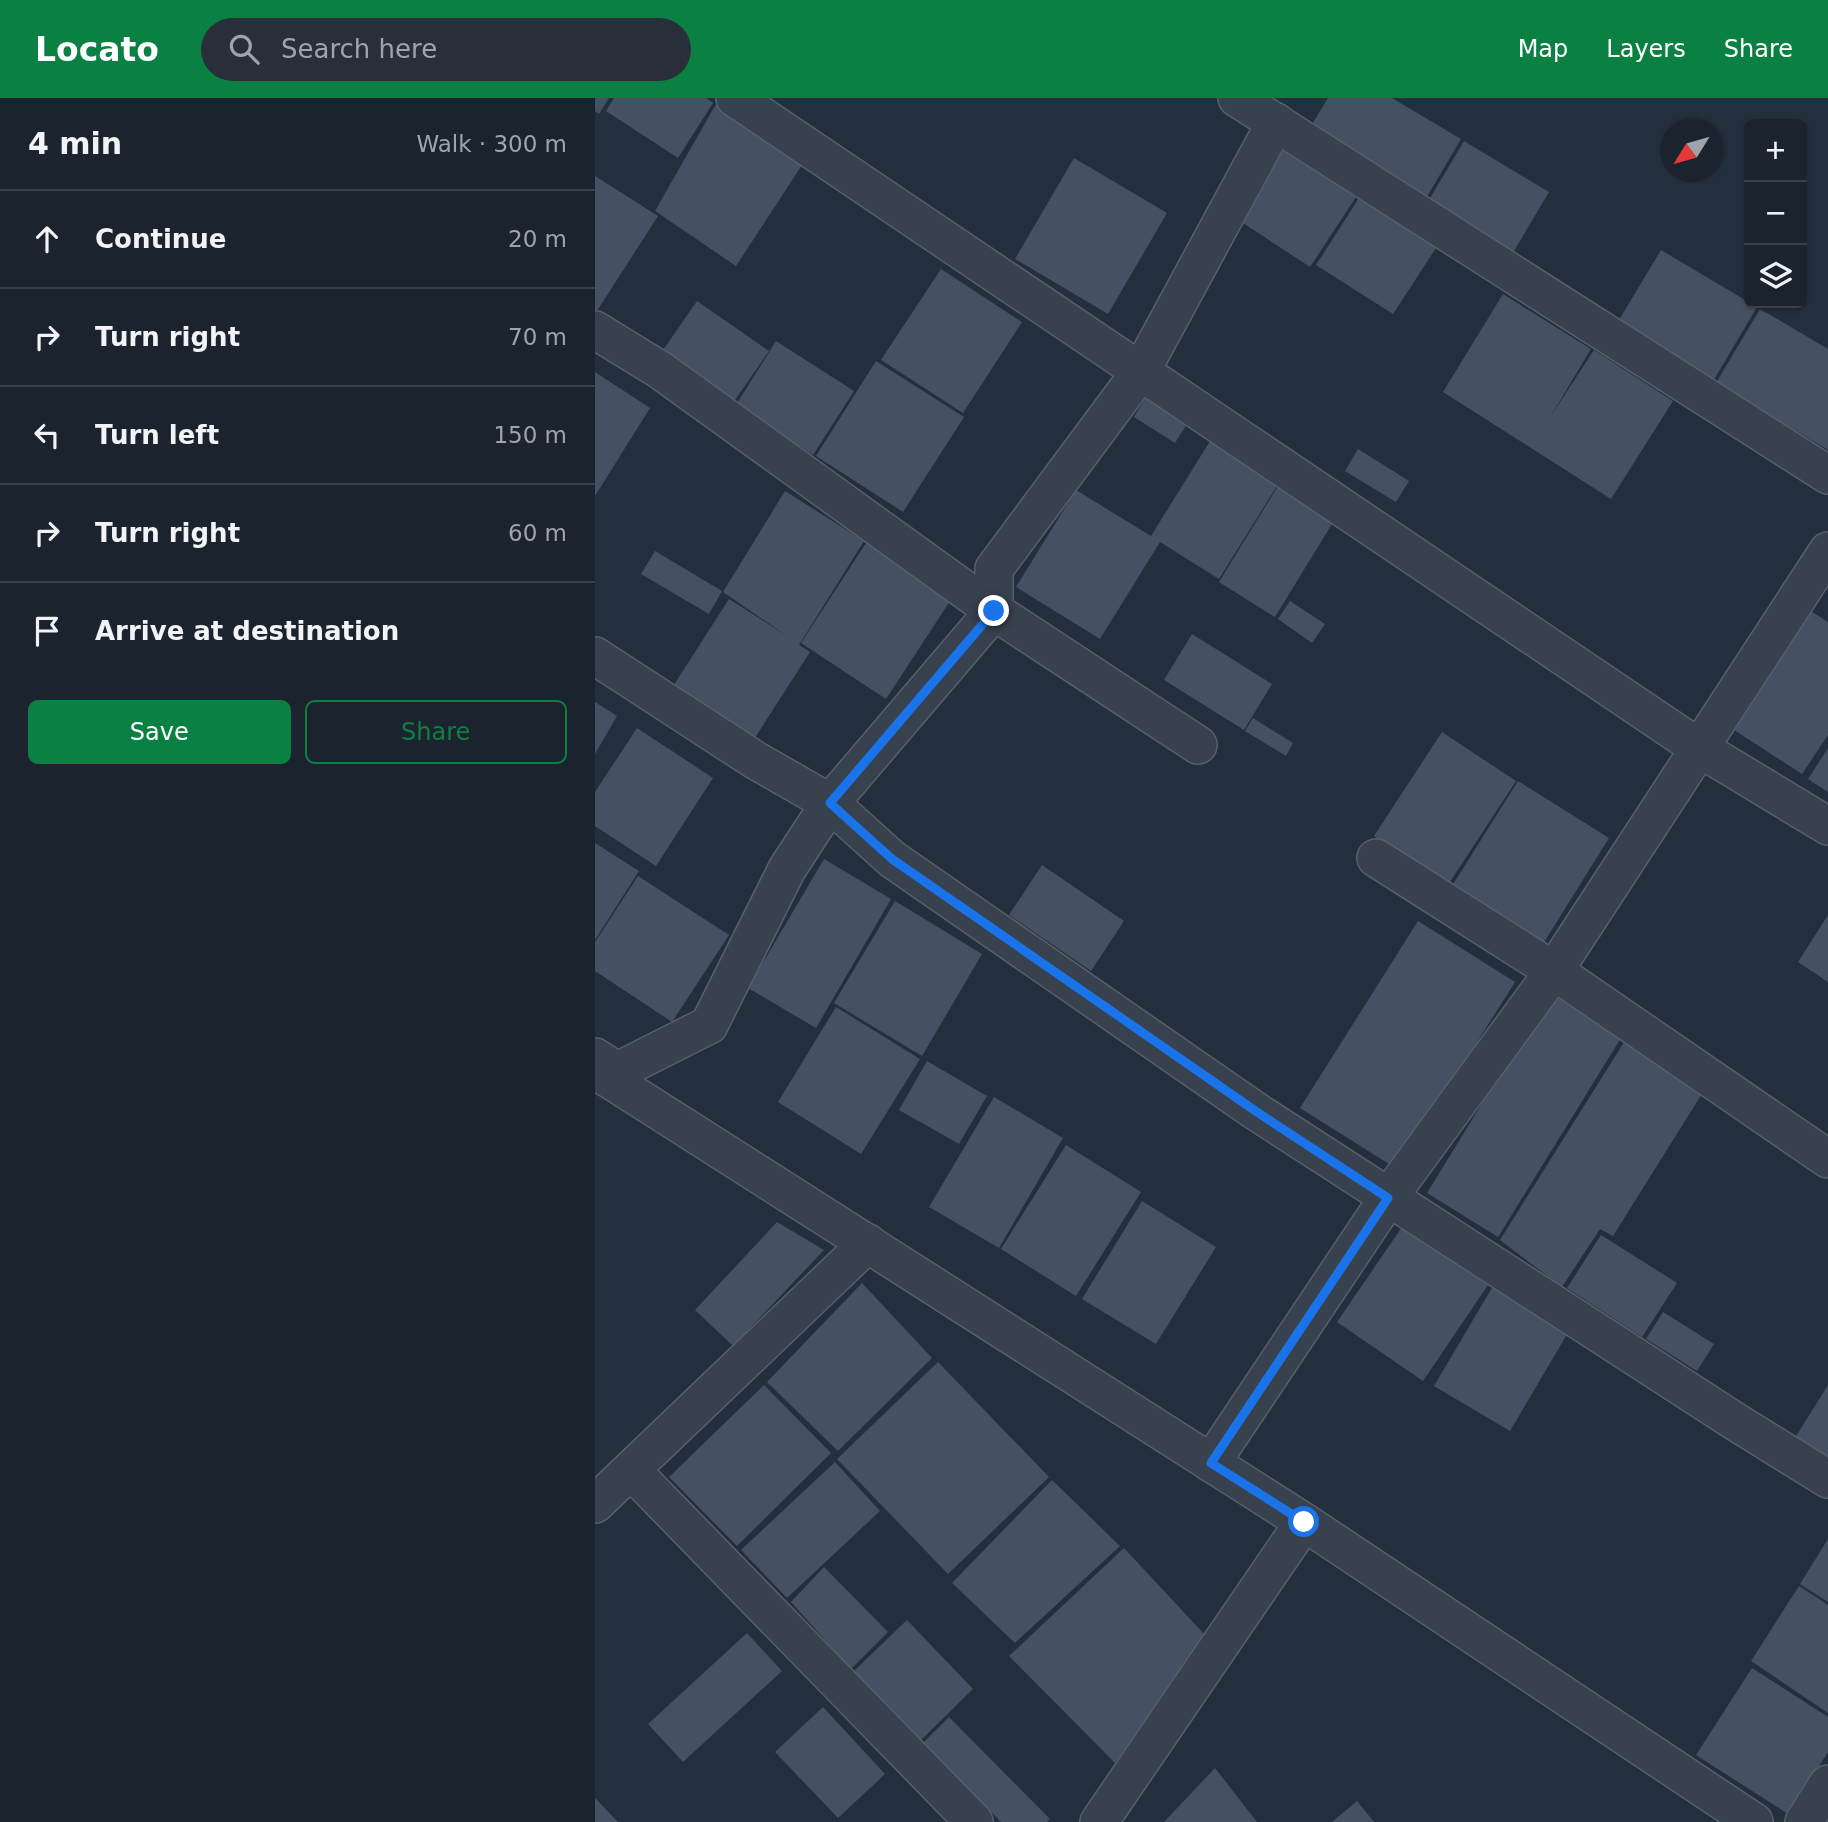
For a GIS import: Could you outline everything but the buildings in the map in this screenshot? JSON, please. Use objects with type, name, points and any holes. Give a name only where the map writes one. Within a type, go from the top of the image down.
[{"type":"street","points":[[734,98],[1699,748],[1828,826]]},
{"type":"street","points":[[1237,98],[1828,475]]},
{"type":"street","points":[[601,1070],[709,1025],[787,869],[830,803],[994,611],[994,569],[1141,371],[1276,122]]},
{"type":"street","points":[[595,330],[660,370],[994,611],[1198,745]]},
{"type":"street","points":[[1211,1463],[1388,1198],[1554,971],[1828,551]]},
{"type":"street","points":[[595,656],[755,760],[830,803],[892,859],[1257,1112],[1828,1479]]},
{"type":"street","points":[[1376,859],[1554,971],[1828,1159]]},
{"type":"street","points":[[601,1070],[1304,1522],[1754,1822]]},
{"type":"street","points":[[595,1504],[868,1243]]},
{"type":"street","points":[[631,1470],[974,1822]]},
{"type":"street","points":[[1099,1822],[1304,1522]]},
{"type":"street","points":[[1804,1822],[1828,1784]]},
{"type":"route","points":[[994,611],[830,803],[892,859],[1257,1112],[1388,1198],[1211,1463],[1304,1522]]}]
